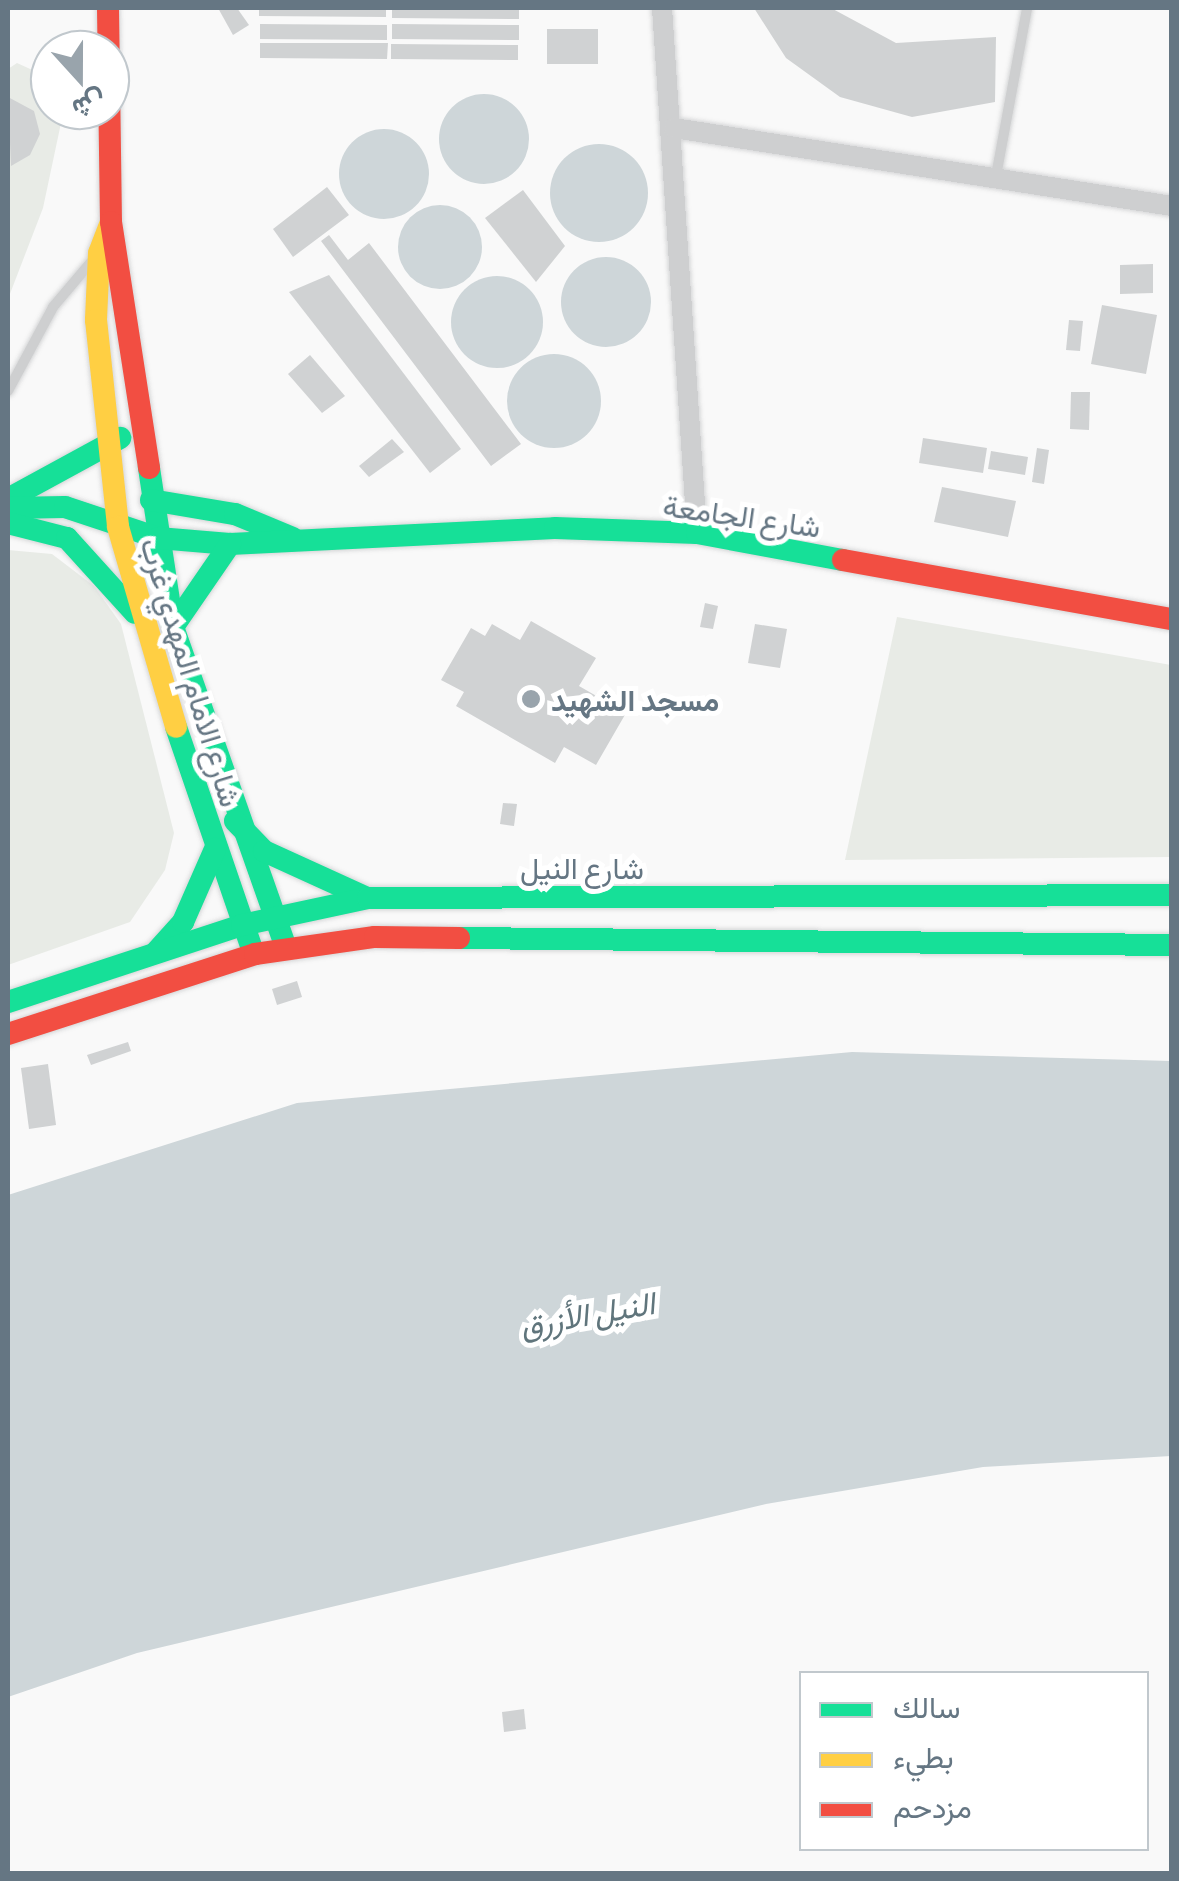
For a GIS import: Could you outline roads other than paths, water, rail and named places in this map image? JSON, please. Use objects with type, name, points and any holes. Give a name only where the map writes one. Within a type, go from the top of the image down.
[{"type":"main road","name":"شارع الامام المهدي غرب","points":[[108,8],[111,222],[136,421],[172,627],[235,821],[286,948]]},
{"type":"main road","name":"شارع الامام المهدي غرب","points":[[111,222],[99,253],[107,451],[118,527],[140,619],[215,849],[254,954]]},
{"type":"main road","points":[[8,499],[107,451],[136,421]]},
{"type":"main road","name":"شارع الجامعة","points":[[151,500],[236,514],[300,540]]},
{"type":"main road","name":"شارع الجامعة","points":[[8,508],[64,508],[158,538],[230,544],[556,528],[697,533],[1172,619]]},
{"type":"main road","points":[[8,523],[67,538],[140,619]]},
{"type":"main road","points":[[172,627],[230,544]]},
{"type":"main road","points":[[235,821],[264,852],[368,898]]},
{"type":"main road","points":[[154,954],[183,922],[215,849]]},
{"type":"main road","name":"شارع النيل","points":[[13,1000],[242,925],[368,898],[1172,895]]},
{"type":"main road","points":[[617,897],[619,940]]},
{"type":"main road","points":[[8,1034],[254,954],[375,938],[1172,944]]},
{"type":"main road","points":[[13,1000],[30,1026]]},
{"type":"street","points":[[662,8],[674,128],[697,533]]},
{"type":"street","points":[[674,128],[1172,206]]},
{"type":"lane","points":[[996,176],[1028,8]]},
{"type":"lane","points":[[8,391],[53,306],[99,253]]},
{"type":"water","points":[[484,94],[501,97],[516,107],[526,122],[526,156],[516,171],[501,181],[484,184],[467,181],[452,171],[442,156],[439,139],[442,122],[452,107],[467,97]]},
{"type":"water","points":[[384,129],[401,132],[416,142],[426,157],[426,191],[416,206],[401,216],[384,219],[367,216],[352,206],[342,191],[339,174],[342,157],[352,142],[367,132]]},
{"type":"water","points":[[599,144],[626,152],[640,166],[648,193],[640,220],[626,234],[599,242],[572,234],[558,220],[550,193],[558,166],[572,152]]},
{"type":"water","points":[[440,205],[456,208],[470,217],[479,231],[479,263],[470,277],[456,286],[440,289],[424,286],[410,277],[401,263],[398,247],[401,231],[410,217],[424,208]]},
{"type":"water","points":[[606,257],[638,270],[651,302],[638,334],[606,347],[574,334],[561,302],[574,270]]},
{"type":"water","points":[[497,276],[515,280],[529,290],[539,304],[543,322],[539,340],[529,354],[515,364],[497,368],[479,364],[465,354],[455,340],[451,322],[455,304],[465,290],[479,280]]},
{"type":"water","points":[[554,354],[572,358],[587,368],[597,383],[601,401],[597,419],[587,434],[572,444],[554,448],[536,444],[521,434],[511,419],[507,401],[511,383],[521,368],[536,358]]},
{"type":"water","name":"النيل الأزرق","points":[[852,1052],[1171,1061],[1171,1456],[983,1467],[766,1504],[137,1653],[8,1697],[8,1195],[297,1103]]},
{"type":"place","name":"مسجد الشهيد","points":[[531,699]]}]
